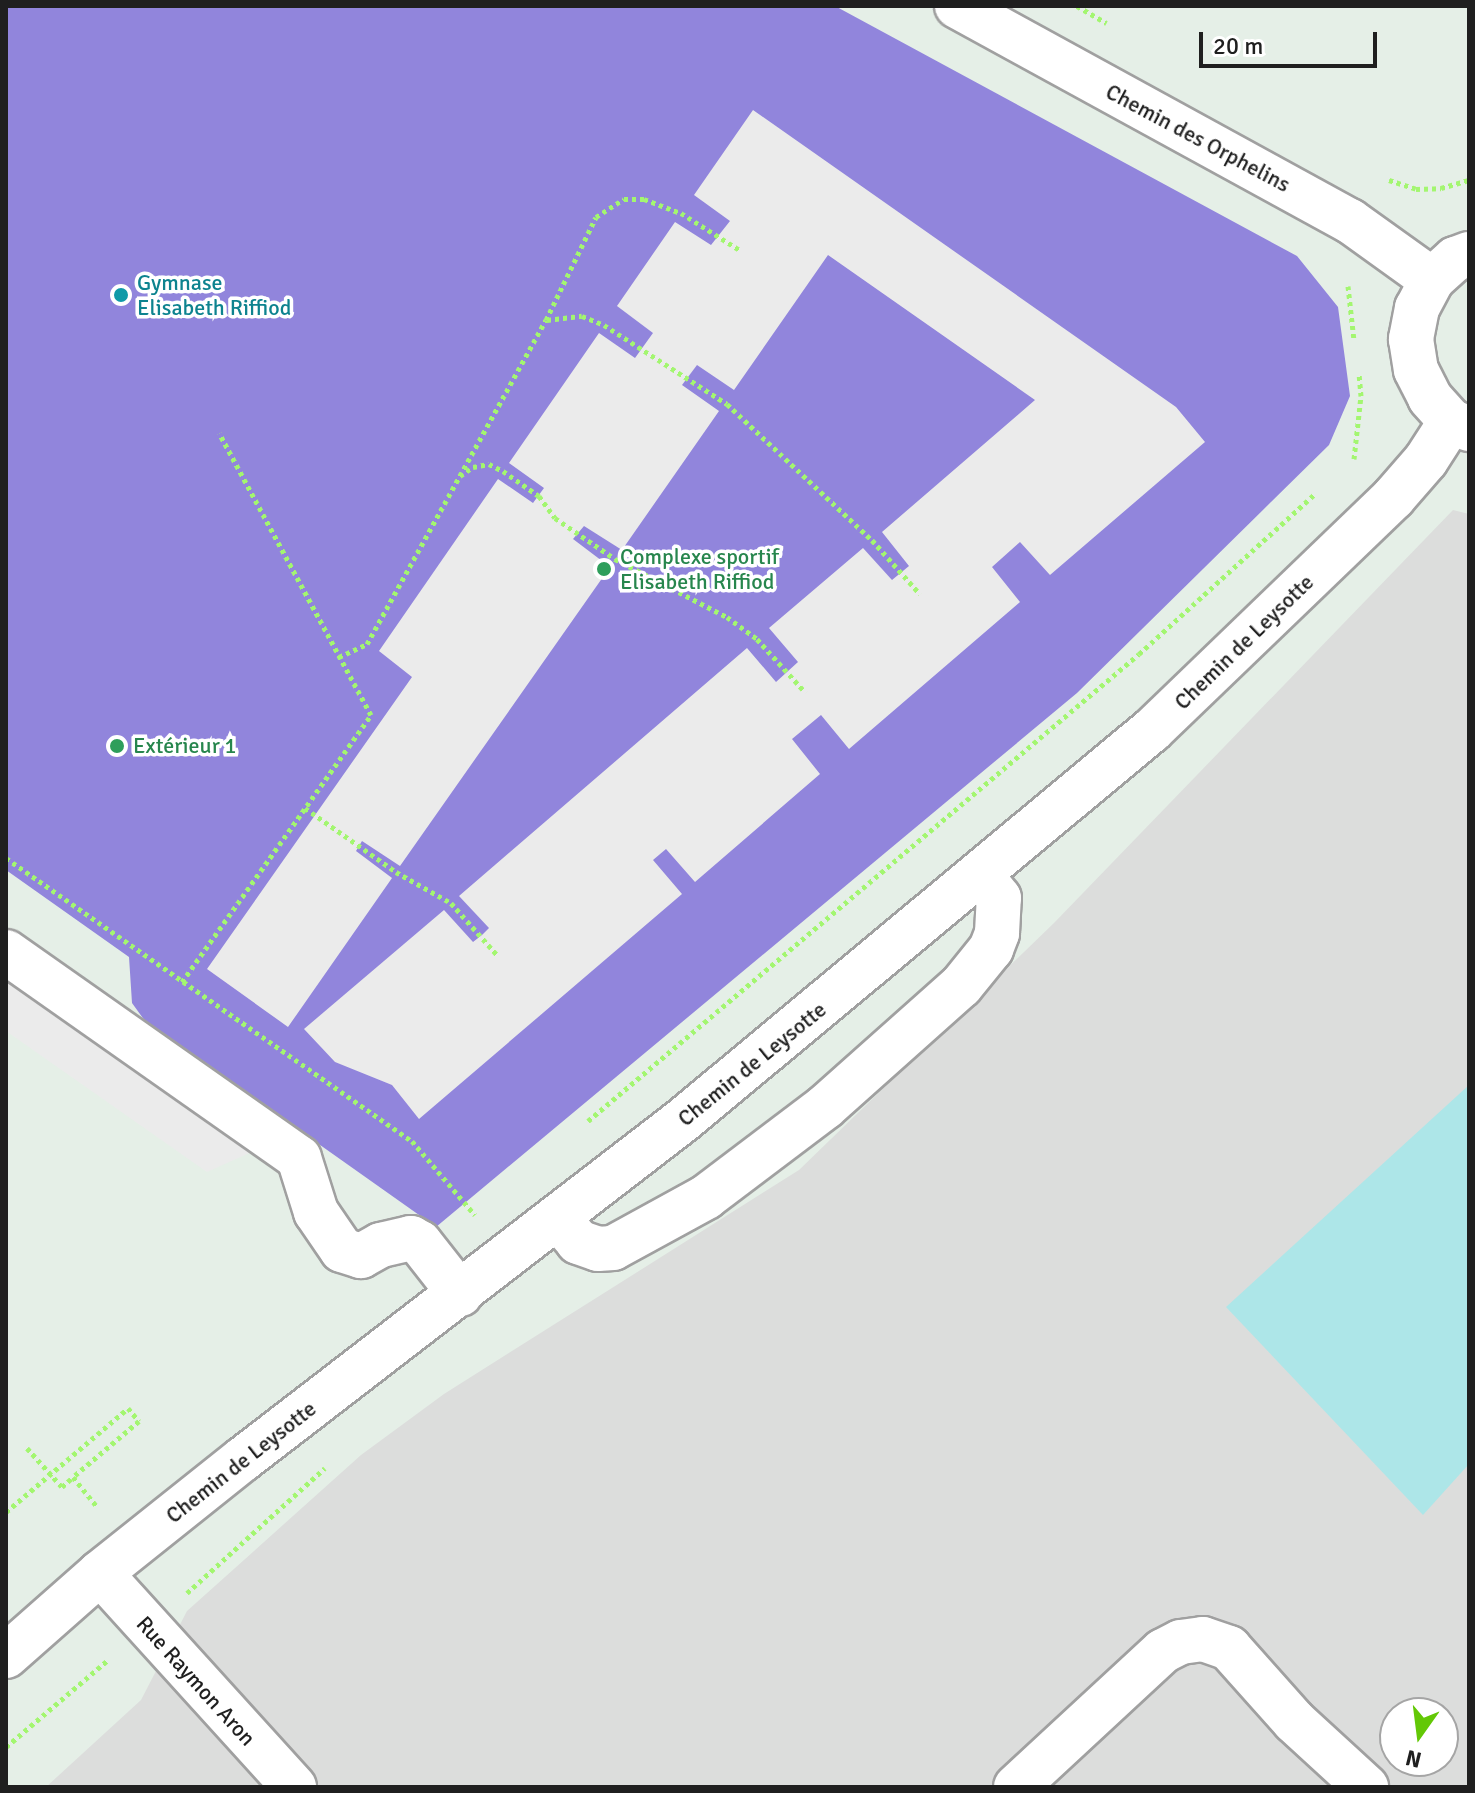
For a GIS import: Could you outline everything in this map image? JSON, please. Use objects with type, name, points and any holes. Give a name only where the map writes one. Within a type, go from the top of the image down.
[{"type":"street","name":"Chemin des Orphelins","points":[[957,6],[1350,221],[1432,280]]},
{"type":"street","points":[[1460,425],[1430,398],[1416,370],[1411,339],[1417,308],[1432,280],[1455,259],[1469,254]]},
{"type":"street","name":"Chemin de Leysotte","points":[[6,1656],[100,1573],[559,1219],[981,876],[1152,730],[1235,653],[1393,498],[1460,425]]},
{"type":"street","points":[[559,1219],[578,1242],[598,1249],[613,1248],[706,1197],[825,1107],[961,986],[991,949],[997,933],[999,898],[981,876]]},
{"type":"street","points":[[6,952],[299,1158],[316,1212],[342,1250],[361,1256],[381,1245],[411,1238],[420,1243],[460,1294]]},
{"type":"street","name":"Rue Raymon Aron","points":[[100,1573],[294,1787]]},
{"type":"street","points":[[1016,1787],[1163,1651],[1181,1642],[1203,1639],[1229,1648],[1294,1721],[1366,1787]]},
{"type":"path","points":[[1077,6],[1118,29]]},
{"type":"path","points":[[1378,174],[1416,189],[1441,188],[1469,180]]},
{"type":"path","points":[[339,657],[367,644],[546,320],[596,217],[624,199],[661,204],[741,251]]},
{"type":"path","points":[[1347,282],[1356,353]]},
{"type":"path","points":[[546,320],[582,316],[604,325],[727,404],[872,540],[920,594]]},
{"type":"path","points":[[1343,468],[1355,458],[1361,396],[1358,368]]},
{"type":"path","points":[[182,982],[371,715],[219,433]]},
{"type":"path","points":[[459,477],[473,467],[489,464],[503,471],[539,496],[555,518],[615,559],[727,617],[757,639],[805,692]]},
{"type":"path","points":[[585,1124],[1139,654],[1321,489]]},
{"type":"path","points":[[305,808],[396,872],[451,903],[498,956]]},
{"type":"path","points":[[6,858],[412,1141],[476,1216]]},
{"type":"path","points":[[431,1256],[488,1206]]},
{"type":"path","points":[[6,1512],[51,1475],[128,1408],[139,1421],[62,1487],[51,1475],[27,1448]]},
{"type":"path","points":[[73,1477],[103,1514]]},
{"type":"shaded area","name":"Complexe sportif Elisabeth Riffiod","points":[[6,6],[835,6],[1297,256],[1338,307],[1350,396],[1329,445],[1077,693],[436,1227],[145,1021],[132,1003],[129,957],[6,870]]},
{"type":"shaded area","points":[[753,110],[1176,407],[1205,442],[1050,575],[1020,542],[992,567],[1020,602],[849,749],[821,715],[792,739],[820,774],[695,882],[666,849],[653,860],[682,894],[419,1119],[392,1085],[335,1062],[304,1029],[444,910],[473,942],[482,935],[489,928],[459,896],[747,648],[776,682],[798,662],[769,628],[863,548],[892,580],[909,566],[882,532],[1035,400],[828,255],[734,390],[697,365],[682,385],[719,411],[622,550],[584,526],[573,539],[610,567],[400,866],[362,841],[356,851],[392,878],[288,1027],[207,969],[412,677],[379,651],[498,479],[533,503],[544,488],[509,463],[599,333],[635,358],[653,333],[617,306],[675,222],[711,245],[730,221],[694,195]]},
{"type":"shaded area","points":[[1453,510],[1469,514],[1469,1787],[46,1787],[141,1700],[187,1611],[361,1455],[444,1394],[799,1170],[1054,923]]},
{"type":"shaded area","points":[[6,952],[256,1150],[207,1172],[6,1031]]},
{"type":"shaded area","points":[[1469,1085],[1469,1464],[1423,1515],[1226,1307]]},
{"type":"place","name":"Gymnase Elisabeth Riffiod","points":[[121,295]]},
{"type":"place","name":"Complexe sportif Elisabeth Riffiod","points":[[604,569]]},
{"type":"place","name":"Extérieur 1","points":[[117,746]]}]
